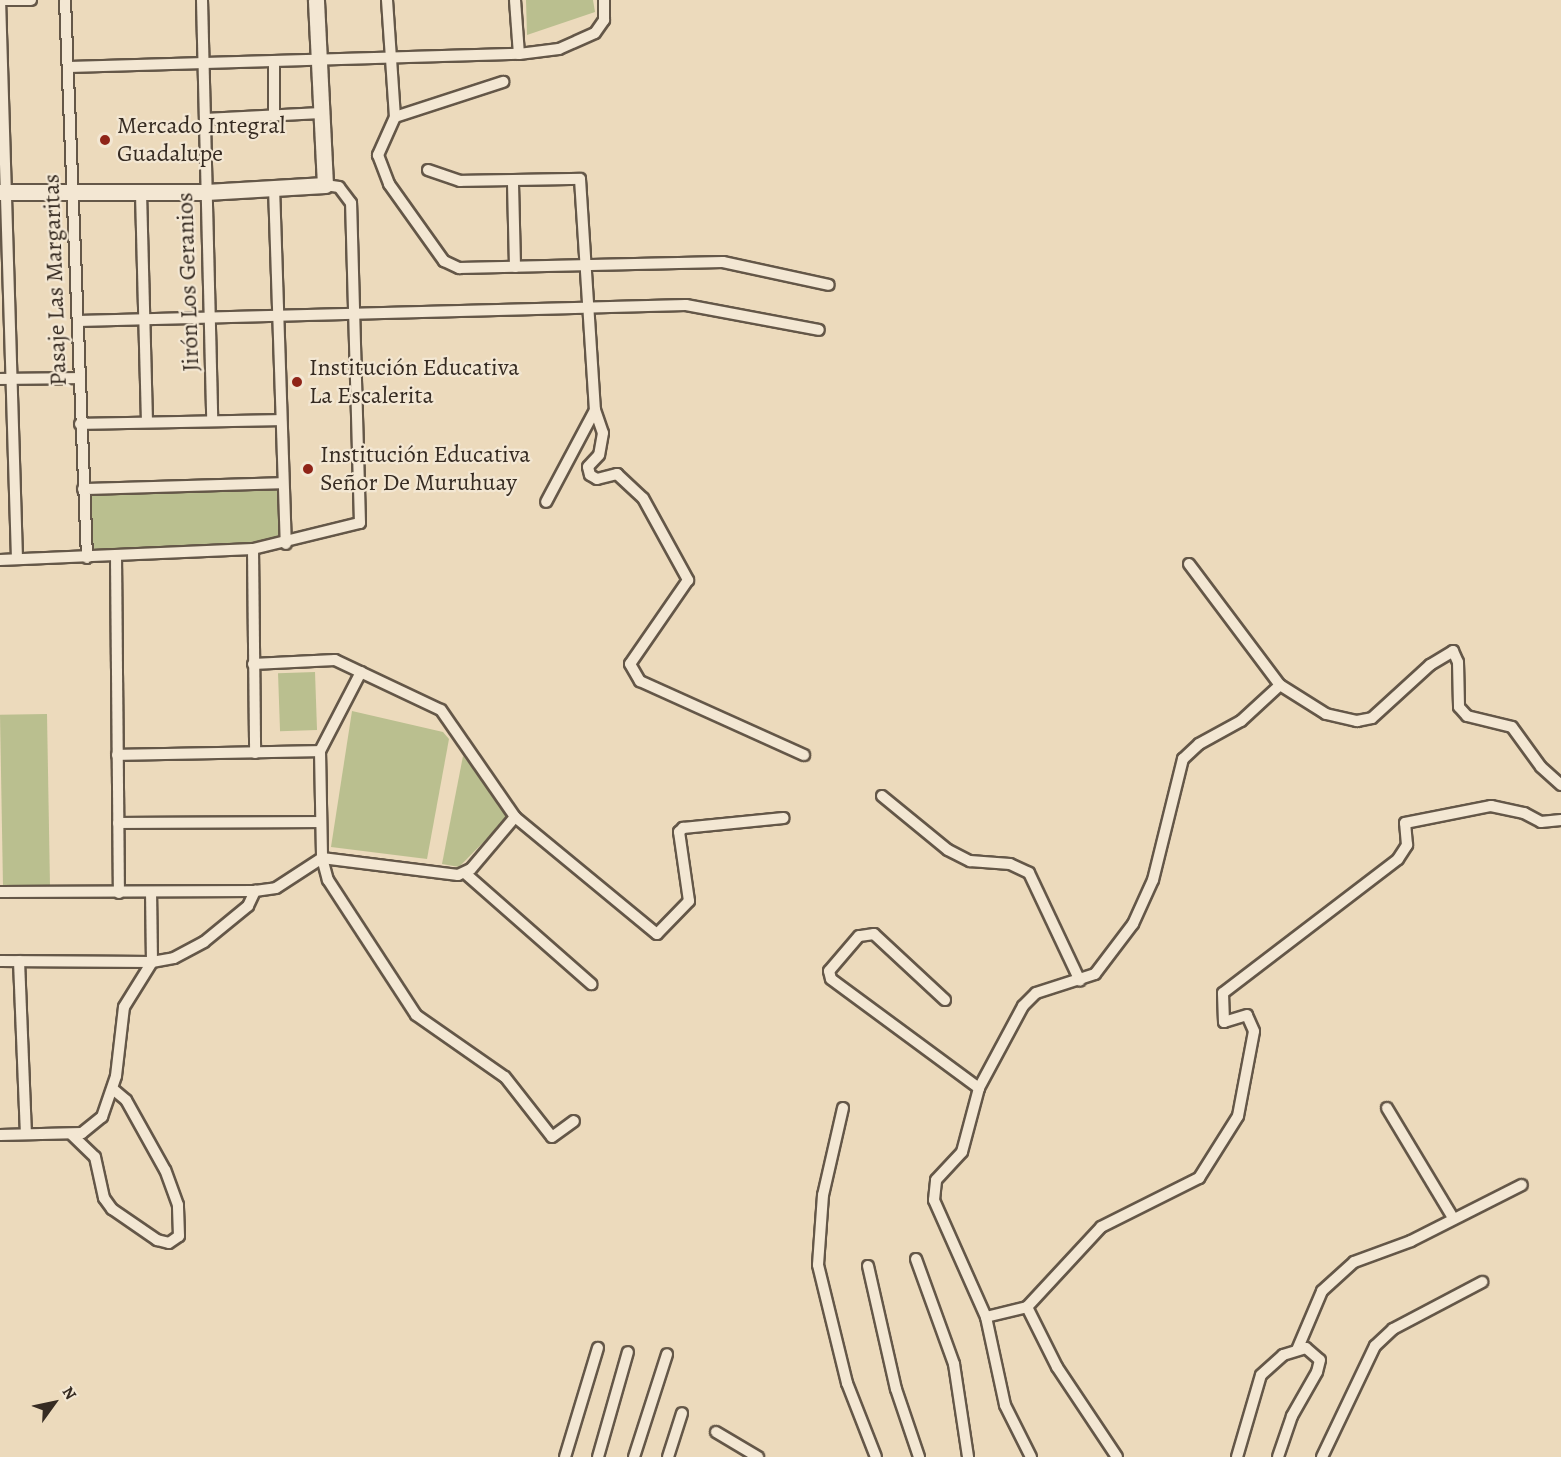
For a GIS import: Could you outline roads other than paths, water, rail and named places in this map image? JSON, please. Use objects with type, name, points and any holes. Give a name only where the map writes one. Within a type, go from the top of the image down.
[{"type":"street","points":[[17,559],[5,379],[0,0],[31,0]]},
{"type":"street","name":"Pasaje Las Margaritas","points":[[65,0],[87,558]]},
{"type":"street","name":"Jirón Los Geranios","points":[[202,0],[206,192],[213,319],[212,418]]},
{"type":"street","points":[[316,0],[325,185]]},
{"type":"street","points":[[387,0],[394,117],[378,155],[389,184],[433,248],[459,268],[723,262],[829,285]]},
{"type":"street","points":[[515,0],[519,54]]},
{"type":"street","points":[[69,67],[519,54],[559,49],[595,33],[604,20],[604,0]]},
{"type":"street","points":[[274,61],[274,115]]},
{"type":"street","points":[[394,117],[503,81]]},
{"type":"street","points":[[205,119],[321,113]]},
{"type":"street","points":[[428,170],[460,181],[513,184],[580,179],[583,264],[589,310],[595,410],[603,433],[599,455],[588,467],[590,475],[597,479],[617,474],[643,498],[688,580],[630,664],[640,681],[804,755]]},
{"type":"street","points":[[513,184],[515,267]]},
{"type":"street","points":[[0,560],[116,557],[253,549],[286,544],[360,523],[351,202],[346,193],[325,185],[206,192],[3,192]]},
{"type":"street","points":[[274,188],[280,420],[286,544]]},
{"type":"street","points":[[141,193],[147,421]]},
{"type":"street","points":[[78,321],[589,310],[686,304],[819,330]]},
{"type":"street","points":[[5,379],[80,378]]},
{"type":"street","points":[[546,501],[595,410]]},
{"type":"street","points":[[80,424],[212,418],[280,420]]},
{"type":"street","points":[[83,489],[283,483]]},
{"type":"street","points":[[253,549],[255,753]]},
{"type":"street","points":[[116,557],[119,893]]},
{"type":"street","points":[[1189,564],[1280,684],[1326,714],[1357,721],[1372,718],[1430,665],[1453,651],[1458,662],[1460,707],[1467,716],[1512,727],[1541,767],[1561,785]]},
{"type":"street","points":[[253,663],[335,660],[441,710],[515,817],[657,934],[689,901],[679,832],[683,828],[784,818]]},
{"type":"street","points":[[361,672],[320,751],[322,858],[328,880],[416,1014],[505,1077],[552,1137],[574,1121]]},
{"type":"street","points":[[1031,1457],[1005,1405],[986,1317],[950,1241],[933,1190],[936,1180],[962,1152],[979,1088],[1023,1006],[1044,990],[1080,981],[1105,966],[1134,924],[1153,880],[1183,759],[1199,744],[1241,721],[1280,684]]},
{"type":"street","points":[[117,755],[320,751]]},
{"type":"street","points":[[882,796],[948,850],[970,861],[1010,864],[1029,873],[1080,981]]},
{"type":"street","points":[[986,1317],[1027,1307],[1101,1227],[1200,1178],[1218,1153],[1238,1116],[1254,1031],[1247,1015],[1229,1022],[1221,1018],[1223,993],[1228,984],[1279,952],[1377,878],[1407,845],[1405,823],[1413,819],[1491,806],[1524,813],[1541,822],[1561,820]]},
{"type":"street","points":[[0,892],[255,891],[276,888],[322,858],[451,876],[465,873],[515,817]]},
{"type":"street","points":[[118,823],[321,822]]},
{"type":"street","points":[[465,873],[591,984]]},
{"type":"street","points":[[0,961],[152,962],[174,958],[204,942],[248,906],[255,891]]},
{"type":"street","points":[[0,1135],[71,1134],[96,1126],[112,1089],[124,1007],[152,962],[151,892]]},
{"type":"street","points":[[945,1000],[874,934],[860,936],[829,971],[831,979],[979,1088]]},
{"type":"street","points":[[19,961],[26,1134]]},
{"type":"street","points":[[71,1134],[95,1157],[104,1198],[112,1209],[157,1240],[169,1243],[179,1236],[178,1205],[165,1170],[126,1100],[112,1089]]},
{"type":"street","points":[[843,1108],[823,1195],[818,1265],[847,1383],[876,1457]]},
{"type":"street","points":[[1387,1108],[1453,1218]]},
{"type":"street","points":[[1297,1350],[1322,1291],[1354,1262],[1411,1241],[1522,1185]]},
{"type":"street","points":[[916,1259],[954,1364],[968,1457]]},
{"type":"street","points":[[867,1266],[896,1389],[920,1457]]},
{"type":"street","points":[[1322,1457],[1375,1346],[1393,1329],[1482,1282]]},
{"type":"street","points":[[1027,1307],[1058,1367],[1117,1457]]},
{"type":"street","points":[[566,1457],[598,1348]]},
{"type":"street","points":[[1237,1457],[1261,1375],[1283,1355],[1306,1348],[1320,1360],[1278,1457]]},
{"type":"street","points":[[598,1457],[628,1352]]},
{"type":"street","points":[[634,1457],[667,1354]]},
{"type":"street","points":[[668,1457],[682,1413]]},
{"type":"street","points":[[716,1431],[758,1457]]},
{"type":"place","name":"Mercado Integral Guadalupe","points":[[105,140]]},
{"type":"place","name":"Institución Educativa La Escalerita","points":[[297,382]]},
{"type":"place","name":"Institución Educativa Señor De Muruhuay","points":[[308,469]]}]
